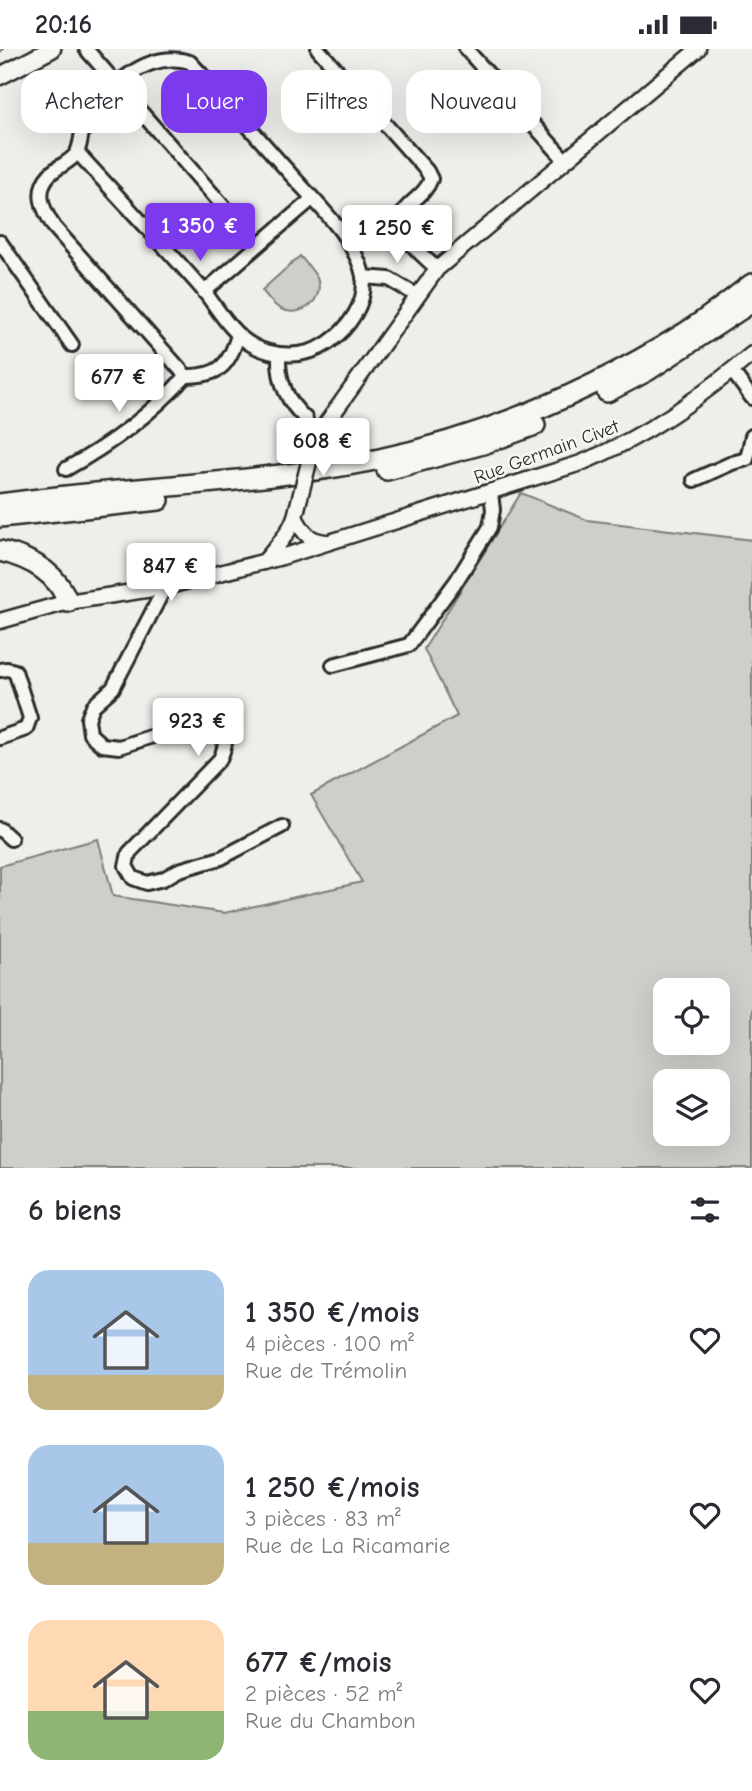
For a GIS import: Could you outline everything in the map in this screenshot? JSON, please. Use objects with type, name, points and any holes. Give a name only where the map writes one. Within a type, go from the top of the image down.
[{"type":"highway","points":[[0,504],[318,469],[374,460],[448,441],[541,408],[604,380],[685,333],[752,284]]},
{"type":"highway","points":[[0,517],[255,490],[382,471],[429,460],[521,430],[594,398],[647,372],[752,302]]},
{"type":"highway","points":[[0,551],[19,555],[54,576],[64,590],[68,602]]},
{"type":"main road","points":[[0,76],[52,49]]},
{"type":"street","points":[[86,49],[103,70]]},
{"type":"street","points":[[318,49],[427,171],[430,179],[427,188],[401,213],[399,221],[403,234],[437,269]]},
{"type":"street","points":[[466,49],[565,160]]},
{"type":"street","points":[[264,562],[286,535],[296,513],[315,439],[437,269],[698,49]]},
{"type":"street","points":[[77,152],[204,292],[238,335],[254,346],[279,355],[311,351],[338,336],[359,308],[363,277],[348,241],[190,62],[176,57],[162,59],[139,70]]},
{"type":"street","points":[[147,120],[257,245]]},
{"type":"street","points":[[81,133],[77,152],[50,174],[41,190],[43,210],[54,227],[186,376]]},
{"type":"street","points":[[204,292],[312,199]]},
{"type":"street","points":[[0,242],[72,345]]},
{"type":"street","points":[[363,277],[389,279],[418,296]]},
{"type":"street","points":[[66,469],[130,426],[186,376],[214,373],[226,363],[238,335]]},
{"type":"street","name":"Rue Germain Civet","points":[[0,621],[68,602],[165,587],[264,562],[581,463],[618,448],[677,413],[752,354]]},
{"type":"street","points":[[279,355],[281,382],[289,399],[306,419]]},
{"type":"street","points":[[732,371],[752,398]]},
{"type":"street","points":[[694,480],[723,467],[750,460],[752,436]]},
{"type":"street","points":[[333,665],[409,645],[457,580],[489,527],[493,510],[491,493]]},
{"type":"street","points":[[296,513],[303,532],[310,539],[331,543]]},
{"type":"street","points":[[165,587],[113,688],[93,706],[88,719],[90,734],[102,745],[119,747],[199,721],[216,723],[224,733],[225,747],[220,759],[129,853],[127,866],[133,878],[147,883],[163,879],[179,870],[221,858],[282,826]]},
{"type":"street","points":[[0,670],[15,671],[30,718],[26,729],[0,738]]},
{"type":"street","points":[[0,829],[11,839]]},
{"type":"shaded area","points":[[300,256],[317,278],[318,294],[310,305],[303,309],[281,309],[270,301],[262,290]]},
{"type":"shaded area","points":[[521,493],[587,520],[752,540],[752,1168],[0,1168],[0,866],[98,839],[113,896],[224,913],[362,882],[311,795],[457,716],[424,649]]}]
